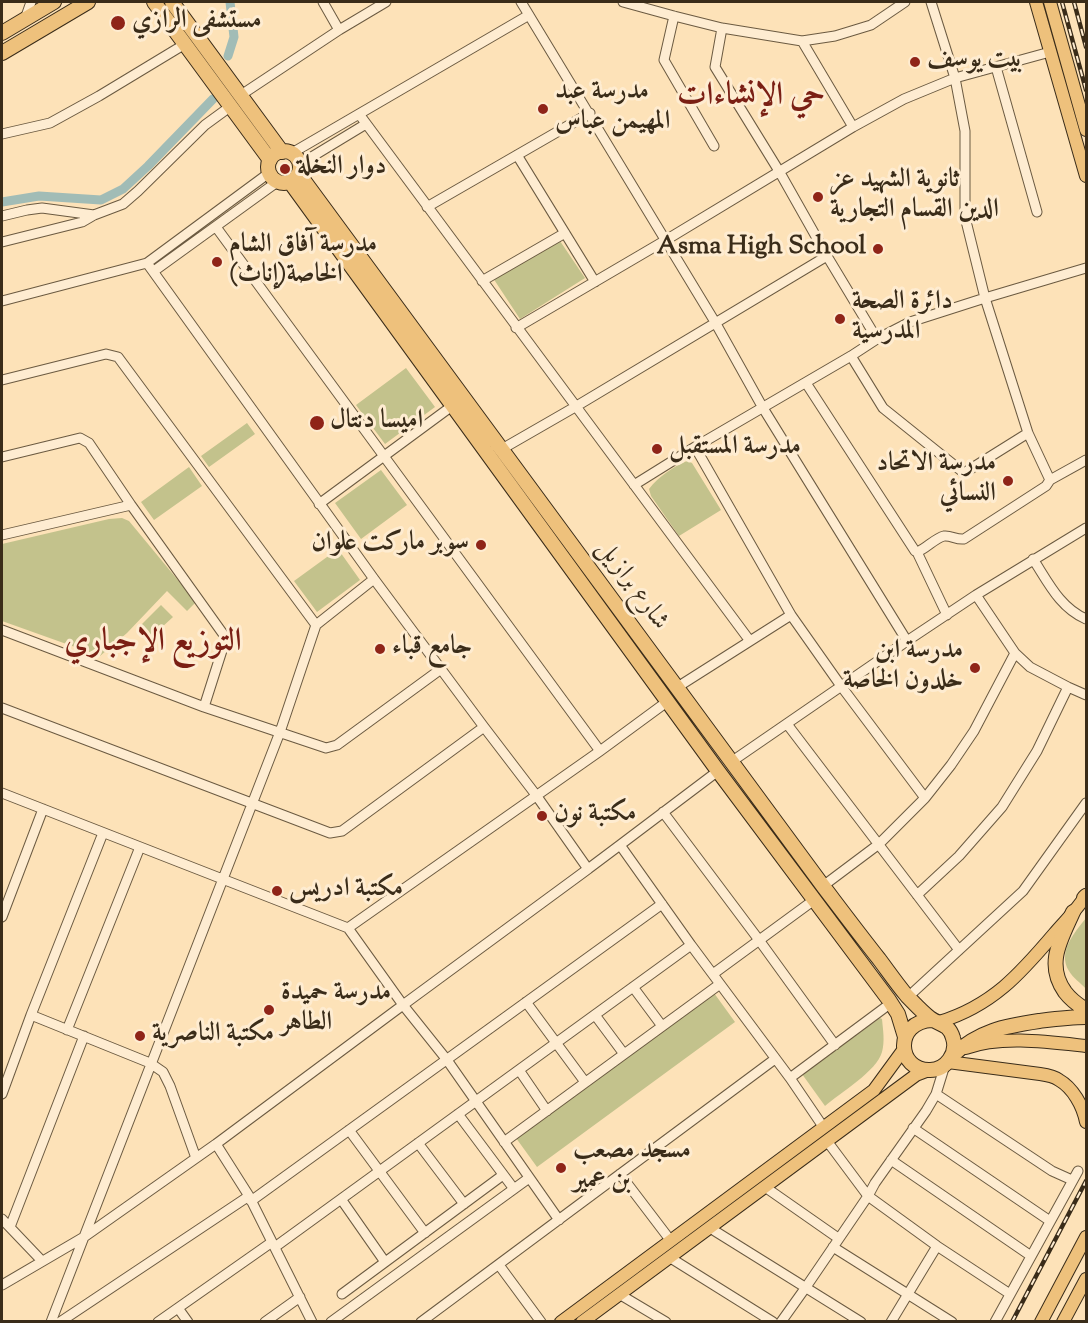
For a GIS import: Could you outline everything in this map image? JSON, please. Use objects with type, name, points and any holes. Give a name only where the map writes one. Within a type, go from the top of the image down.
[{"type":"highway","points":[[2,33],[54,2]]},
{"type":"highway","points":[[2,53],[88,2]]},
{"type":"highway","name":"شارع برازيل","points":[[153,2],[231,106],[285,167],[502,449],[676,688],[908,997],[936,1021]]},
{"type":"highway","name":"شارع برازيل","points":[[172,2],[241,94],[285,167],[452,405],[718,771],[891,1004],[898,1014],[904,1043]]},
{"type":"highway","points":[[1073,912],[1057,948],[1055,965],[1059,983],[1072,1000],[1086,1010]]},
{"type":"highway","points":[[948,1061],[954,1046],[953,1036],[948,1028],[936,1021],[923,1020],[909,1030],[904,1043],[907,1057],[920,1069],[929,1070],[937,1069],[948,1061],[963,1045],[980,1035],[1007,1026],[1070,1017],[1086,1017]]},
{"type":"main road","points":[[1036,2],[1086,176]]},
{"type":"main road","points":[[1050,2],[1086,130]]},
{"type":"main road","points":[[936,1021],[955,1017],[990,998],[1026,967],[1086,896]]},
{"type":"main road","points":[[948,1061],[969,1047],[995,1041],[1058,1042],[1086,1046]]},
{"type":"main road","points":[[561,1322],[874,1090],[904,1043]]},
{"type":"main road","points":[[948,1061],[1053,1077],[1061,1081],[1076,1097],[1086,1122]]},
{"type":"main road","points":[[582,1322],[916,1075],[929,1070]]},
{"type":"main road","points":[[1041,1322],[1086,1237]]},
{"type":"main road","points":[[1064,1322],[1086,1279]]},
{"type":"street","points":[[26,19],[31,2]]},
{"type":"street","points":[[323,2],[339,30]]},
{"type":"street","points":[[241,94],[386,2]]},
{"type":"street","points":[[521,2],[715,322],[763,408],[907,641]]},
{"type":"street","points":[[624,2],[722,28],[802,41],[835,36],[871,25],[905,2]]},
{"type":"street","points":[[659,11],[665,2]]},
{"type":"street","points":[[931,2],[955,78],[965,130],[965,218],[985,298],[1028,433],[1050,480]]},
{"type":"street","points":[[2,301],[147,263],[359,114],[529,15]]},
{"type":"street","points":[[674,16],[664,60],[714,146]]},
{"type":"street","points":[[722,28],[715,67],[877,339]]},
{"type":"street","points":[[802,41],[853,127]]},
{"type":"street","points":[[2,134],[50,123],[185,44]]},
{"type":"street","points":[[516,328],[853,127],[904,99],[955,78],[1050,52]]},
{"type":"street","points":[[996,67],[1037,212]]},
{"type":"street","points":[[2,242],[82,222],[94,214],[123,204],[205,125],[231,106]]},
{"type":"street","points":[[427,207],[590,113]]},
{"type":"street","points":[[359,114],[750,641]]},
{"type":"street","points":[[154,271],[216,227],[285,167],[366,124]]},
{"type":"street","points":[[517,155],[595,282]]},
{"type":"street","points":[[2,216],[42,208],[94,214]]},
{"type":"street","points":[[216,227],[600,752]]},
{"type":"street","points":[[482,281],[565,233]]},
{"type":"street","points":[[502,449],[827,256]]},
{"type":"street","points":[[147,263],[319,504],[536,795],[588,869]]},
{"type":"street","points":[[634,485],[694,447],[806,383],[877,339],[910,322],[1086,268]]},
{"type":"street","points":[[2,380],[106,354],[118,357],[316,625]]},
{"type":"street","points":[[851,356],[883,408],[964,473],[1028,433]]},
{"type":"street","points":[[806,383],[917,552],[947,615]]},
{"type":"street","points":[[319,504],[452,405]]},
{"type":"street","points":[[2,457],[80,438],[89,443],[131,506],[226,638],[204,707]]},
{"type":"street","points":[[694,447],[791,615],[925,798]]},
{"type":"street","points":[[917,552],[940,537],[964,539],[1046,486],[1050,480],[1086,460]]},
{"type":"street","points":[[2,535],[131,506]]},
{"type":"street","points":[[731,762],[907,641],[1086,528]]},
{"type":"street","points":[[1033,560],[1064,605],[1086,619]]},
{"type":"street","points":[[51,1322],[280,732],[316,625],[374,579]]},
{"type":"street","points":[[976,596],[1015,653],[1030,667],[1086,694]]},
{"type":"street","points":[[676,688],[791,615]]},
{"type":"street","points":[[2,630],[204,707],[326,748],[336,745],[441,669]]},
{"type":"street","points":[[823,886],[879,844],[925,798],[974,731],[1015,653]]},
{"type":"street","points":[[917,895],[959,856],[1002,807],[1037,751],[1068,687]]},
{"type":"street","points":[[348,928],[600,752],[668,701]]},
{"type":"street","points":[[2,708],[330,833],[342,831],[484,728]]},
{"type":"street","points":[[787,724],[958,950]]},
{"type":"street","points":[[2,1285],[84,1237],[216,1144],[718,771]]},
{"type":"street","points":[[2,793],[348,928],[403,1005],[447,1060],[559,1220]]},
{"type":"street","points":[[908,997],[1023,891],[1086,803]]},
{"type":"street","points":[[2,917],[43,809]]},
{"type":"street","points":[[663,812],[835,1045]]},
{"type":"street","points":[[2,1094],[104,833]]},
{"type":"street","points":[[620,845],[824,1128]]},
{"type":"street","points":[[67,1030],[140,847]]},
{"type":"street","points":[[713,974],[814,900]]},
{"type":"street","points":[[60,1322],[250,1198],[349,1130],[662,904]]},
{"type":"street","points":[[158,1322],[341,1199],[691,945]]},
{"type":"street","points":[[504,1142],[720,984]]},
{"type":"street","points":[[633,987],[662,1026]]},
{"type":"street","points":[[526,1002],[585,1082]]},
{"type":"street","points":[[790,1078],[891,1004]]},
{"type":"street","points":[[31,1015],[150,1063],[163,1072],[196,1158]]},
{"type":"street","points":[[595,1015],[624,1054]]},
{"type":"street","points":[[10,1227],[84,1036]]},
{"type":"street","points":[[421,1322],[776,1059]]},
{"type":"street","points":[[781,1322],[936,1094],[948,1061]]},
{"type":"street","points":[[519,1070],[547,1111]]},
{"type":"street","points":[[936,1094],[1052,1171],[1075,1176],[995,1322]]},
{"type":"street","points":[[458,1114],[513,1189]]},
{"type":"street","points":[[914,1128],[1050,1221]]},
{"type":"street","points":[[349,1130],[425,1233]]},
{"type":"street","points":[[827,1141],[868,1196],[937,1246],[1010,1294]]},
{"type":"street","points":[[418,1143],[464,1204]]},
{"type":"street","points":[[216,1144],[250,1198],[312,1322]]},
{"type":"street","points":[[891,1160],[1031,1256]]},
{"type":"street","points":[[620,1174],[671,1241]]},
{"type":"street","points":[[342,1294],[503,1175]]},
{"type":"street","points":[[331,1322],[529,1178]]},
{"type":"street","points":[[765,1187],[838,1238]]},
{"type":"street","points":[[341,1199],[385,1262]]},
{"type":"street","points":[[2,1219],[42,1261]]},
{"type":"street","points":[[710,1228],[861,1322]]},
{"type":"street","points":[[891,1322],[937,1246]]},
{"type":"street","points":[[832,1247],[952,1322]]},
{"type":"street","points":[[669,1257],[773,1322]]},
{"type":"street","points":[[499,1265],[541,1322]]},
{"type":"street","points":[[619,1294],[666,1322]]},
{"type":"street","points":[[265,1322],[300,1297]]},
{"type":"street","points":[[178,1308],[188,1322]]},
{"type":"shaded area","points":[[560,241],[585,278],[520,319],[493,278]]},
{"type":"shaded area","points":[[406,368],[435,407],[385,444],[356,405]]},
{"type":"shaded area","points":[[247,423],[255,434],[209,467],[201,456]]},
{"type":"shaded area","points":[[687,461],[692,463],[721,510],[679,536],[651,496],[649,489],[666,472]]},
{"type":"shaded area","points":[[189,467],[202,486],[154,520],[141,502]]},
{"type":"shaded area","points":[[381,470],[407,505],[361,539],[335,503]]},
{"type":"shaded area","points":[[122,518],[129,521],[196,602],[187,611],[167,591],[127,633],[100,656],[2,621],[2,544]]},
{"type":"shaded area","points":[[338,549],[360,580],[317,612],[294,581]]},
{"type":"shaded area","points":[[161,605],[173,617],[149,639],[138,628]]},
{"type":"shaded area","points":[[1086,918],[1086,989],[1069,971],[1065,957],[1069,943]]},
{"type":"shaded area","points":[[714,993],[735,1022],[537,1167],[516,1138]]},
{"type":"shaded area","points":[[880,1018],[884,1040],[879,1059],[866,1074],[825,1106],[802,1074]]},
{"type":"waterway","points":[[228,56],[234,37],[230,2]]},
{"type":"waterway","points":[[2,202],[39,196],[101,200],[123,189],[213,99]]},
{"type":"railway","points":[[1062,2],[1086,90]]},
{"type":"railway","points":[[1074,2],[1086,47]]},
{"type":"railway","points":[[1012,1322],[1086,1181]]},
{"type":"place","name":"مستشفى الرازي","points":[[118,23]]},
{"type":"place","name":"بيت يوسف","points":[[915,62]]},
{"type":"place","name":"مدرسة عبد المهيمن عباس","points":[[543,109]]},
{"type":"place","name":"دوار النخلة","points":[[285,169]]},
{"type":"place","name":"ثانوية الشهيد عز الدين القسام التجارية","points":[[818,197]]},
{"type":"place","name":"Asma High School","points":[[878,249]]},
{"type":"place","name":"مدرسة آفاق الشام الخاصة(إناث)","points":[[217,262]]},
{"type":"place","name":"دائرة الصحة المدرسية","points":[[840,319]]},
{"type":"place","name":"اميسا دنتال","points":[[317,423]]},
{"type":"place","name":"مدرسة المستقبل","points":[[657,449]]},
{"type":"place","name":"مدرسة الاتحاد النسائي","points":[[1008,481]]},
{"type":"place","name":"سوبر ماركت علوان","points":[[481,545]]},
{"type":"place","name":"جامع قباء","points":[[380,649]]},
{"type":"place","name":"مدرسة ابن خلدون الخاصة","points":[[975,668]]},
{"type":"place","name":"مكتبة نون","points":[[542,816]]},
{"type":"place","name":"مكتبة ادريس","points":[[277,891]]},
{"type":"place","name":"مدرسة حميدة الطاهر","points":[[269,1010]]},
{"type":"place","name":"مكتبة الناصرية","points":[[140,1036]]},
{"type":"place","name":"مسجد مصعب بن عمير","points":[[561,1168]]},
{"type":"district","name":"حي الإنشاءات","points":[[751,99]]},
{"type":"district","name":"التوزيع الإجباري","points":[[153,645]]}]
